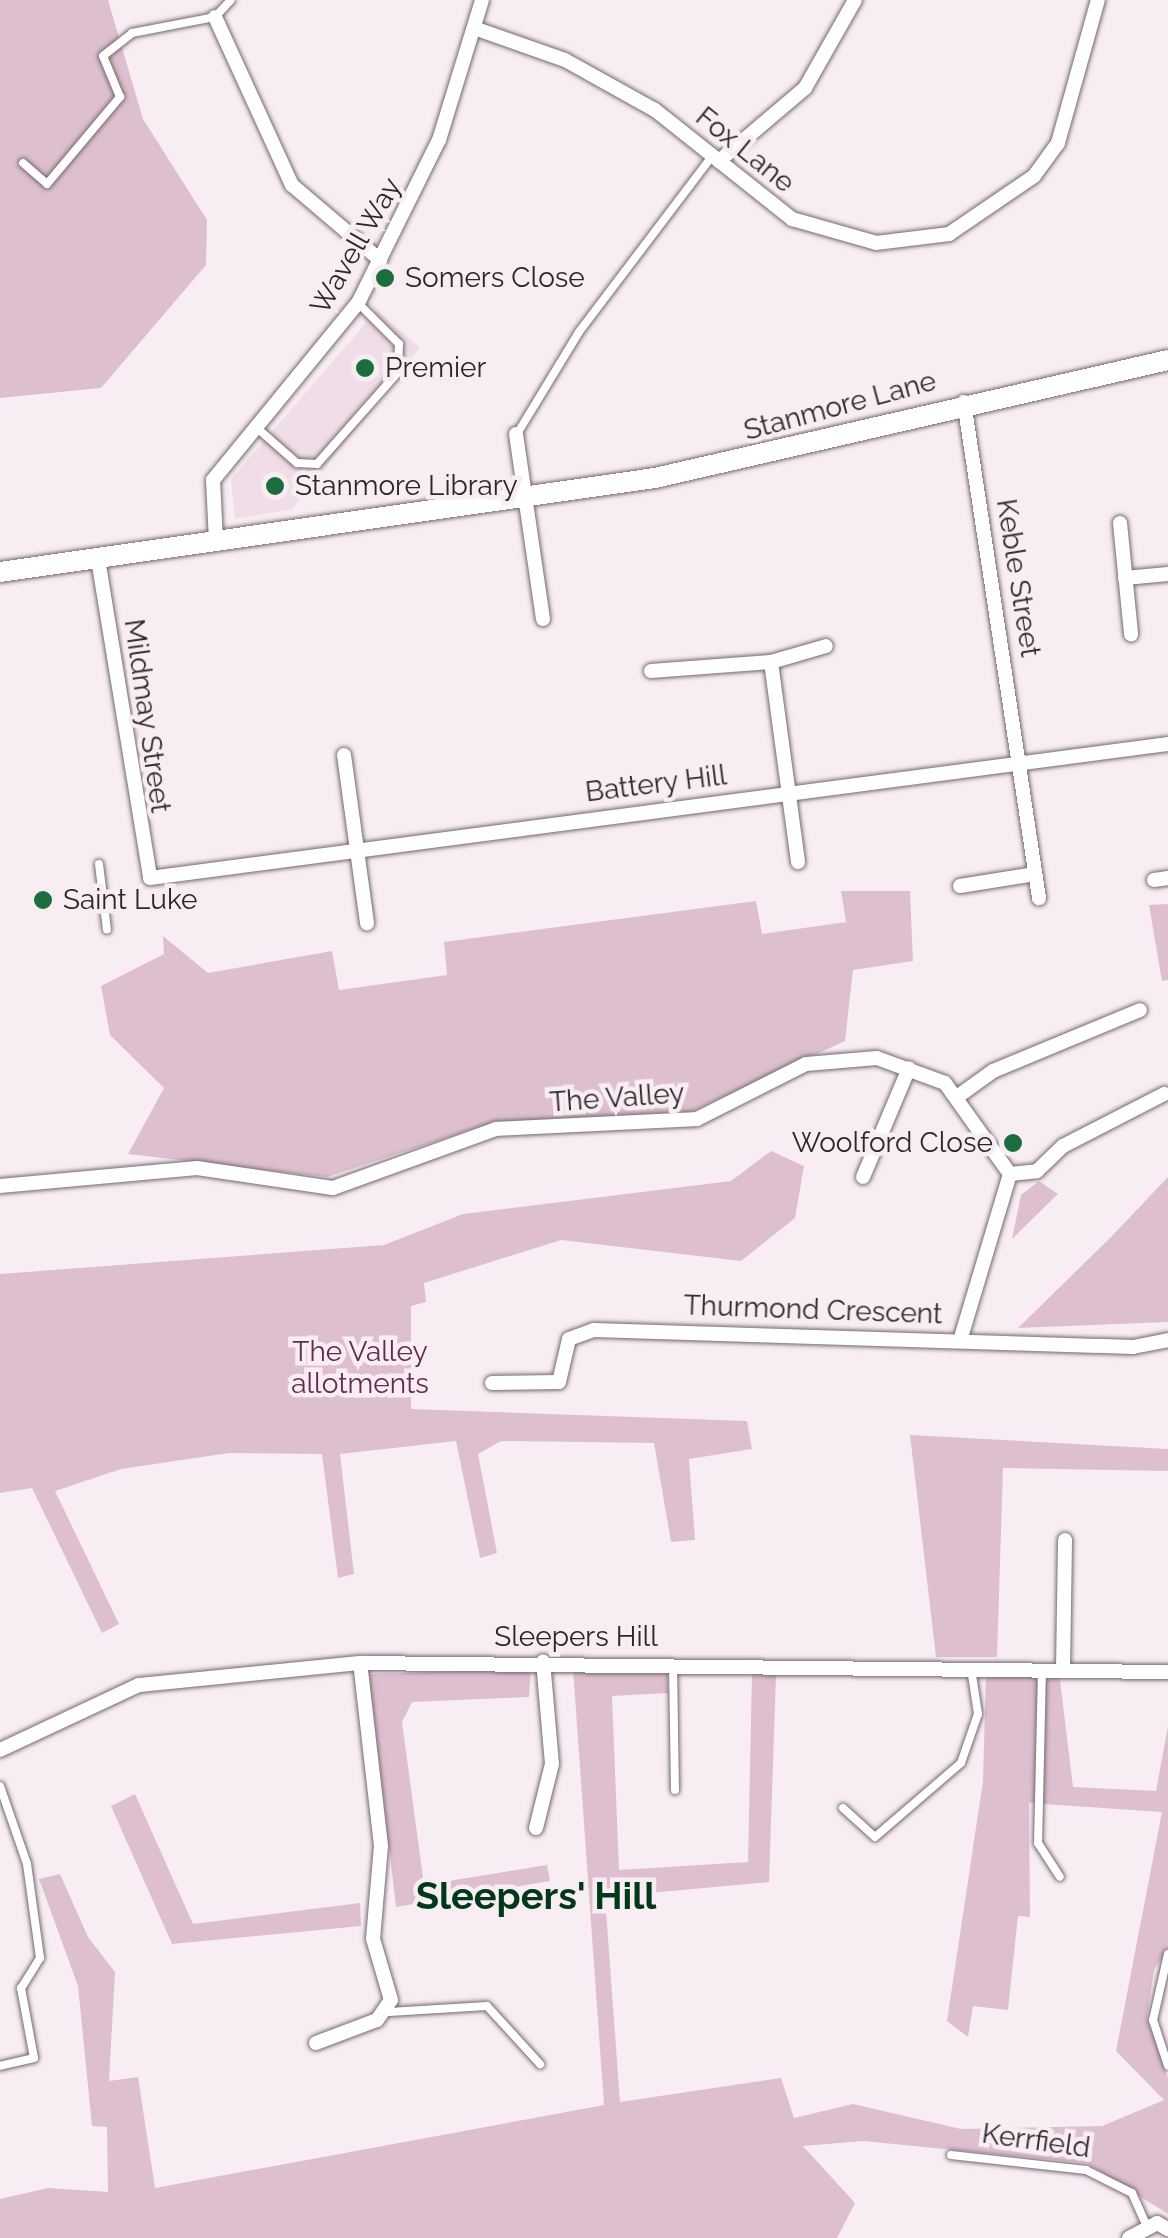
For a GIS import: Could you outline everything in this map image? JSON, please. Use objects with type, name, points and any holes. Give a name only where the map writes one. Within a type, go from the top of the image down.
[{"type":"street","name":"Wavell Way","points":[[216,540],[213,480],[358,303],[439,140],[482,0]]},
{"type":"street","points":[[716,158],[805,88],[855,0]]},
{"type":"street","name":"Fox Lane","points":[[474,28],[565,60],[655,110],[716,158],[760,200],[821,233],[876,242],[949,234],[1005,200],[1058,144],[1098,0]]},
{"type":"street","points":[[215,17],[292,185],[380,260]]},
{"type":"street","name":"Stanmore Lane","points":[[0,572],[739,462],[963,401],[1168,360]]},
{"type":"street","name":"Keble Street","points":[[963,401],[1038,898]]},
{"type":"street","points":[[516,434],[543,619]]},
{"type":"street","points":[[1120,523],[1131,634]]},
{"type":"street","name":"Mildmay Street","points":[[98,559],[150,878]]},
{"type":"street","points":[[1125,578],[1168,574]]},
{"type":"street","points":[[651,670],[771,662],[826,646]]},
{"type":"street","points":[[771,662],[798,862]]},
{"type":"street","name":"Battery Hill","points":[[150,878],[1168,744]]},
{"type":"street","points":[[344,756],[367,923]]},
{"type":"street","points":[[960,886],[1035,874]]},
{"type":"street","points":[[958,1096],[993,1071],[1140,1010]]},
{"type":"street","name":"The Valley","points":[[0,1186],[184,1168],[316,1190],[496,1129],[697,1119],[806,1064],[876,1058],[908,1068],[958,1096],[1010,1174]]},
{"type":"street","points":[[862,1177],[908,1068]]},
{"type":"street","points":[[960,1341],[1010,1174],[1037,1171],[1064,1146],[1164,1094]]},
{"type":"street","name":"Thurmond Crescent","points":[[492,1382],[559,1382],[568,1338],[594,1330],[960,1341],[1168,1340]]},
{"type":"street","points":[[1063,1669],[1065,1540]]},
{"type":"street","points":[[536,1828],[552,1764],[542,1662]]},
{"type":"street","points":[[316,2042],[389,2012],[373,1939],[381,1846],[360,1663]]},
{"type":"street","name":"Sleepers Hill","points":[[0,1750],[139,1685],[360,1663],[970,1664],[1168,1672]]},
{"type":"street","points":[[1129,2238],[1148,2226],[1168,2230]]},
{"type":"lane","points":[[22,162],[48,184],[120,97],[102,56],[132,33],[215,17],[230,0]]},
{"type":"lane","points":[[516,434],[579,332],[716,158]]},
{"type":"lane","points":[[257,428],[311,467],[398,372],[399,344],[358,303]]},
{"type":"lane","points":[[100,864],[107,930]]},
{"type":"lane","points":[[673,1662],[675,1790]]},
{"type":"lane","points":[[843,1808],[875,1837],[962,1764],[978,1714],[970,1664]]},
{"type":"lane","points":[[1042,1667],[1038,1843],[1060,1878]]},
{"type":"lane","points":[[0,1786],[28,1864],[40,1958],[21,1988],[34,2058],[0,2066]]},
{"type":"lane","points":[[1168,1954],[1153,2020],[1168,2066]]},
{"type":"lane","points":[[389,2012],[487,2006],[540,2064]]},
{"type":"lane","name":"Kerrfield","points":[[950,2154],[1086,2170],[1132,2193],[1148,2226]]},
{"type":"shaded area","points":[[377,310],[420,348],[292,509],[235,519],[231,479]]},
{"type":"green space","points":[[0,0],[108,0],[143,119],[207,220],[206,265],[101,388],[0,398]]},
{"type":"green space","points":[[841,891],[910,891],[913,961],[853,970],[845,1041],[690,1112],[494,1122],[327,1177],[128,1154],[164,1088],[110,1035],[101,986],[164,954],[163,936],[208,973],[332,951],[339,990],[447,975],[444,942],[756,901],[762,934],[846,922]]},
{"type":"green space","points":[[1168,904],[1168,980],[1162,981],[1149,905]]},
{"type":"green space","name":"The Valley allotments","points":[[771,1151],[804,1166],[795,1218],[741,1261],[561,1240],[424,1283],[426,1302],[411,1306],[411,1409],[747,1421],[752,1449],[689,1459],[695,1540],[671,1542],[654,1443],[501,1441],[478,1454],[497,1553],[480,1558],[456,1441],[340,1454],[354,1574],[338,1578],[322,1454],[229,1453],[121,1469],[55,1491],[119,1624],[102,1633],[32,1488],[0,1493],[0,1274],[384,1245],[463,1214],[731,1181]]},
{"type":"green space","points":[[1168,1177],[1168,1322],[1018,1328],[1111,1237]]},
{"type":"green space","points":[[1039,1181],[1058,1194],[1012,1239],[1021,1195]]},
{"type":"green space","points":[[910,1435],[1168,1449],[1168,1471],[1003,1468],[997,1657],[936,1657]]},
{"type":"green space","points":[[531,1669],[529,1697],[412,1702],[402,1722],[424,1885],[547,1865],[550,1881],[396,1907],[369,1674]]},
{"type":"green space","points":[[573,1669],[667,1670],[668,1693],[612,1696],[619,1870],[748,1862],[752,1674],[776,1675],[769,1882],[605,1897],[620,2102],[781,2078],[794,2118],[853,2104],[961,2129],[1102,2126],[1164,2100],[1116,2051],[1162,1812],[1029,1803],[1030,1917],[1018,1916],[1008,2010],[973,2006],[968,2037],[947,2021],[983,1781],[986,1674],[1059,1672],[1073,1787],[1156,1791],[1168,1726],[1168,1948],[1154,1970],[1147,2018],[1168,2078],[1168,2214],[1087,2163],[863,2141],[803,2146],[855,2203],[837,2238],[0,2238],[0,2199],[48,2188],[108,2192],[107,2127],[92,2126],[78,1986],[39,1879],[60,1874],[88,1937],[115,1972],[109,2081],[138,2077],[155,2188],[604,2105]]},
{"type":"green space","points":[[135,1794],[193,1924],[360,1903],[361,1926],[172,1944],[111,1806]]},
{"type":"place","name":"Somers Close","points":[[385,278]]},
{"type":"place","name":"Premier","points":[[365,368]]},
{"type":"place","name":"Stanmore Library","points":[[275,486]]},
{"type":"place","name":"Saint Luke","points":[[43,900]]},
{"type":"place","name":"Woolford Close","points":[[1013,1143]]},
{"type":"district","name":"Sleepers' Hill","points":[[536,1896]]}]
